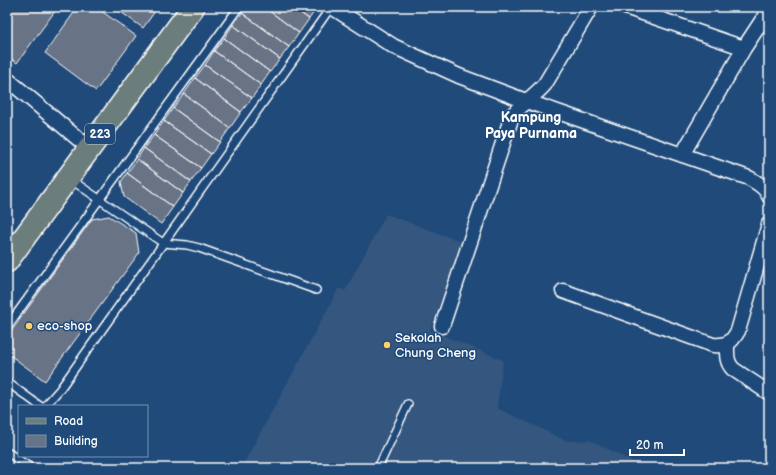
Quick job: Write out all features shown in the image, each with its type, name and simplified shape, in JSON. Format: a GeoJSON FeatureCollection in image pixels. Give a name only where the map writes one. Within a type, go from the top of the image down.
{"type":"FeatureCollection","features":[{"type":"Feature","properties":{"kind":"main road","name":"223"},"geometry":{"type":"LineString","coordinates":[[7,261],[192,7]]}},
{"type":"Feature","properties":{"kind":"street"},"geometry":{"type":"LineString","coordinates":[[332,7],[393,46],[459,76],[526,101],[749,178],[767,191],[769,196]]}},
{"type":"Feature","properties":{"kind":"street"},"geometry":{"type":"LineString","coordinates":[[442,326],[512,116],[517,109],[538,92],[545,84],[591,7]]}},
{"type":"Feature","properties":{"kind":"street"},"geometry":{"type":"LineString","coordinates":[[625,7],[744,48]]}},
{"type":"Feature","properties":{"kind":"street"},"geometry":{"type":"LineString","coordinates":[[682,155],[744,48],[769,10]]}},
{"type":"Feature","properties":{"kind":"street"},"geometry":{"type":"LineString","coordinates":[[7,79],[89,148]]}},
{"type":"Feature","properties":{"kind":"street"},"geometry":{"type":"LineString","coordinates":[[563,291],[713,345],[727,344],[733,339],[738,331],[769,224]]}},
{"type":"Feature","properties":{"kind":"street"},"geometry":{"type":"LineString","coordinates":[[727,344],[728,365],[769,393]]}},
{"type":"Feature","properties":{"kind":"lane"},"geometry":{"type":"LineString","coordinates":[[7,327],[239,7]]}},
{"type":"Feature","properties":{"kind":"lane"},"geometry":{"type":"LineString","coordinates":[[46,405],[60,389],[332,7]]}},
{"type":"Feature","properties":{"kind":"lane"},"geometry":{"type":"LineString","coordinates":[[68,178],[163,243],[187,244],[316,290]]}},
{"type":"Feature","properties":{"kind":"lane"},"geometry":{"type":"LineString","coordinates":[[7,382],[39,405]]}},
{"type":"Feature","properties":{"kind":"lane"},"geometry":{"type":"LineString","coordinates":[[378,468],[408,404]]}},
{"type":"Feature","properties":{"kind":"lane"},"geometry":{"type":"LineString","coordinates":[[7,452],[31,468]]}},
{"type":"Feature","properties":{"kind":"shaded area","name":"Sekolah Chung Cheng"},"geometry":{"type":"Polygon","coordinates":[[[386,214],[463,242],[430,330],[503,360],[497,408],[567,441],[590,440],[645,468],[241,468],[339,288],[345,291],[386,214]]]}},
{"type":"Feature","properties":{"kind":"building"},"geometry":{"type":"Polygon","coordinates":[[[7,7],[58,7],[17,63],[7,56],[7,7]]]}},
{"type":"Feature","properties":{"kind":"building"},"geometry":{"type":"Polygon","coordinates":[[[78,7],[96,7],[136,36],[96,91],[45,53],[78,7]]]}},
{"type":"Feature","properties":{"kind":"building"},"geometry":{"type":"Polygon","coordinates":[[[114,7],[158,7],[143,28],[114,7]]]}},
{"type":"Feature","properties":{"kind":"building"},"geometry":{"type":"Polygon","coordinates":[[[246,7],[264,7],[299,33],[289,47],[242,13],[246,7]]]}},
{"type":"Feature","properties":{"kind":"building"},"geometry":{"type":"Polygon","coordinates":[[[264,7],[292,7],[309,19],[299,33],[264,7]]]}},
{"type":"Feature","properties":{"kind":"building"},"geometry":{"type":"Polygon","coordinates":[[[292,7],[315,7],[317,8],[309,19],[292,7]]]}},
{"type":"Feature","properties":{"kind":"building"},"geometry":{"type":"Polygon","coordinates":[[[242,13],[289,47],[280,59],[233,25],[242,13]]]}},
{"type":"Feature","properties":{"kind":"building"},"geometry":{"type":"Polygon","coordinates":[[[233,25],[280,59],[270,72],[224,38],[233,25]]]}},
{"type":"Feature","properties":{"kind":"building"},"geometry":{"type":"Polygon","coordinates":[[[224,38],[270,72],[261,85],[214,51],[224,38]]]}},
{"type":"Feature","properties":{"kind":"building"},"geometry":{"type":"Polygon","coordinates":[[[214,51],[261,85],[252,98],[205,65],[214,51]]]}},
{"type":"Feature","properties":{"kind":"building"},"geometry":{"type":"Polygon","coordinates":[[[205,65],[252,98],[241,112],[195,78],[205,65]]]}},
{"type":"Feature","properties":{"kind":"building"},"geometry":{"type":"Polygon","coordinates":[[[195,78],[241,112],[230,128],[184,94],[195,78]]]}},
{"type":"Feature","properties":{"kind":"building"},"geometry":{"type":"Polygon","coordinates":[[[184,94],[230,128],[220,142],[173,108],[184,94]]]}},
{"type":"Feature","properties":{"kind":"building"},"geometry":{"type":"Polygon","coordinates":[[[173,108],[220,142],[211,154],[164,121],[173,108]]]}},
{"type":"Feature","properties":{"kind":"building"},"geometry":{"type":"Polygon","coordinates":[[[164,121],[211,154],[201,168],[154,135],[164,121]]]}},
{"type":"Feature","properties":{"kind":"building"},"geometry":{"type":"Polygon","coordinates":[[[154,135],[201,168],[191,182],[144,148],[154,135]]]}},
{"type":"Feature","properties":{"kind":"building"},"geometry":{"type":"Polygon","coordinates":[[[144,148],[191,182],[183,193],[137,159],[144,148]]]}},
{"type":"Feature","properties":{"kind":"building"},"geometry":{"type":"Polygon","coordinates":[[[137,159],[183,193],[173,207],[127,173],[137,159]]]}},
{"type":"Feature","properties":{"kind":"building"},"geometry":{"type":"Polygon","coordinates":[[[127,173],[173,207],[161,224],[124,197],[121,182],[127,173]]]}},
{"type":"Feature","properties":{"kind":"building"},"geometry":{"type":"Polygon","coordinates":[[[7,176],[12,181],[7,187],[7,176]]]}},
{"type":"Feature","properties":{"kind":"building"},"geometry":{"type":"Polygon","coordinates":[[[109,216],[136,233],[139,253],[45,381],[7,353],[7,337],[92,219],[109,216]]]}},
{"type":"Feature","properties":{"kind":"place","name":"eco-shop"},"geometry":{"type":"Point","coordinates":[29,326]}},
{"type":"Feature","properties":{"kind":"place","name":"Sekolah Chung Cheng"},"geometry":{"type":"Point","coordinates":[387,345]}},
{"type":"Feature","properties":{"kind":"district","name":"Kampung Paya Purnama"},"geometry":{"type":"Point","coordinates":[531,126]}}]}
